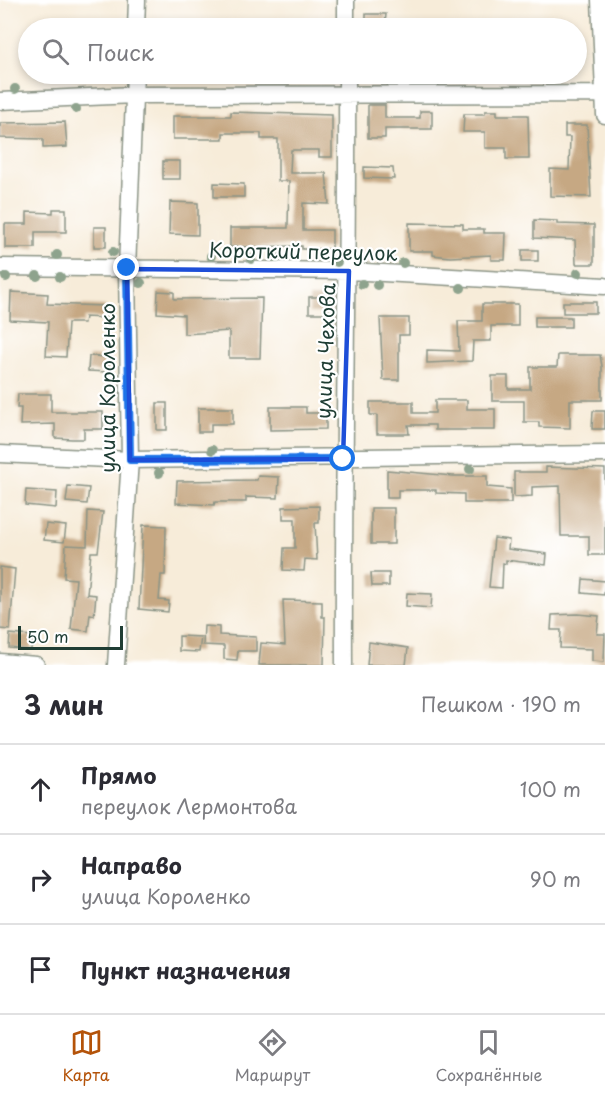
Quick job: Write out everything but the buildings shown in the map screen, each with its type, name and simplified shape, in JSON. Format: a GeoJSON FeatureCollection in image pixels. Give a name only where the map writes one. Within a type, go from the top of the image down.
{"type":"FeatureCollection","features":[{"type":"Feature","properties":{"kind":"street"},"geometry":{"type":"LineString","coordinates":[[136,18],[137,0]]}},
{"type":"Feature","properties":{"kind":"street"},"geometry":{"type":"LineString","coordinates":[[346,0],[346,18]]}},
{"type":"Feature","properties":{"kind":"street"},"geometry":{"type":"LineString","coordinates":[[600,0],[605,115]]}},
{"type":"Feature","properties":{"kind":"street","name":"улица Короленко"},"geometry":{"type":"LineString","coordinates":[[116,665],[130,460],[127,268],[135,84]]}},
{"type":"Feature","properties":{"kind":"street","name":"улица Чехова"},"geometry":{"type":"LineString","coordinates":[[344,665],[343,459],[348,271],[347,84]]}},
{"type":"Feature","properties":{"kind":"street"},"geometry":{"type":"LineString","coordinates":[[0,101],[134,95],[604,94]]}},
{"type":"Feature","properties":{"kind":"street","name":"Короткий переулок"},"geometry":{"type":"LineString","coordinates":[[0,267],[348,271],[605,286]]}},
{"type":"Feature","properties":{"kind":"street"},"geometry":{"type":"LineString","coordinates":[[0,454],[130,460],[605,454]]}},
{"type":"Feature","properties":{"kind":"street"},"geometry":{"type":"LineString","coordinates":[[0,662],[36,665]]}},
{"type":"Feature","properties":{"kind":"highlighted area"},"geometry":{"type":"Polygon","coordinates":[[[127,269],[349,271],[343,459],[130,460],[127,269]]]}},
{"type":"Feature","properties":{"kind":"route"},"geometry":{"type":"LineString","coordinates":[[127,268],[130,460],[343,459]]}}]}
